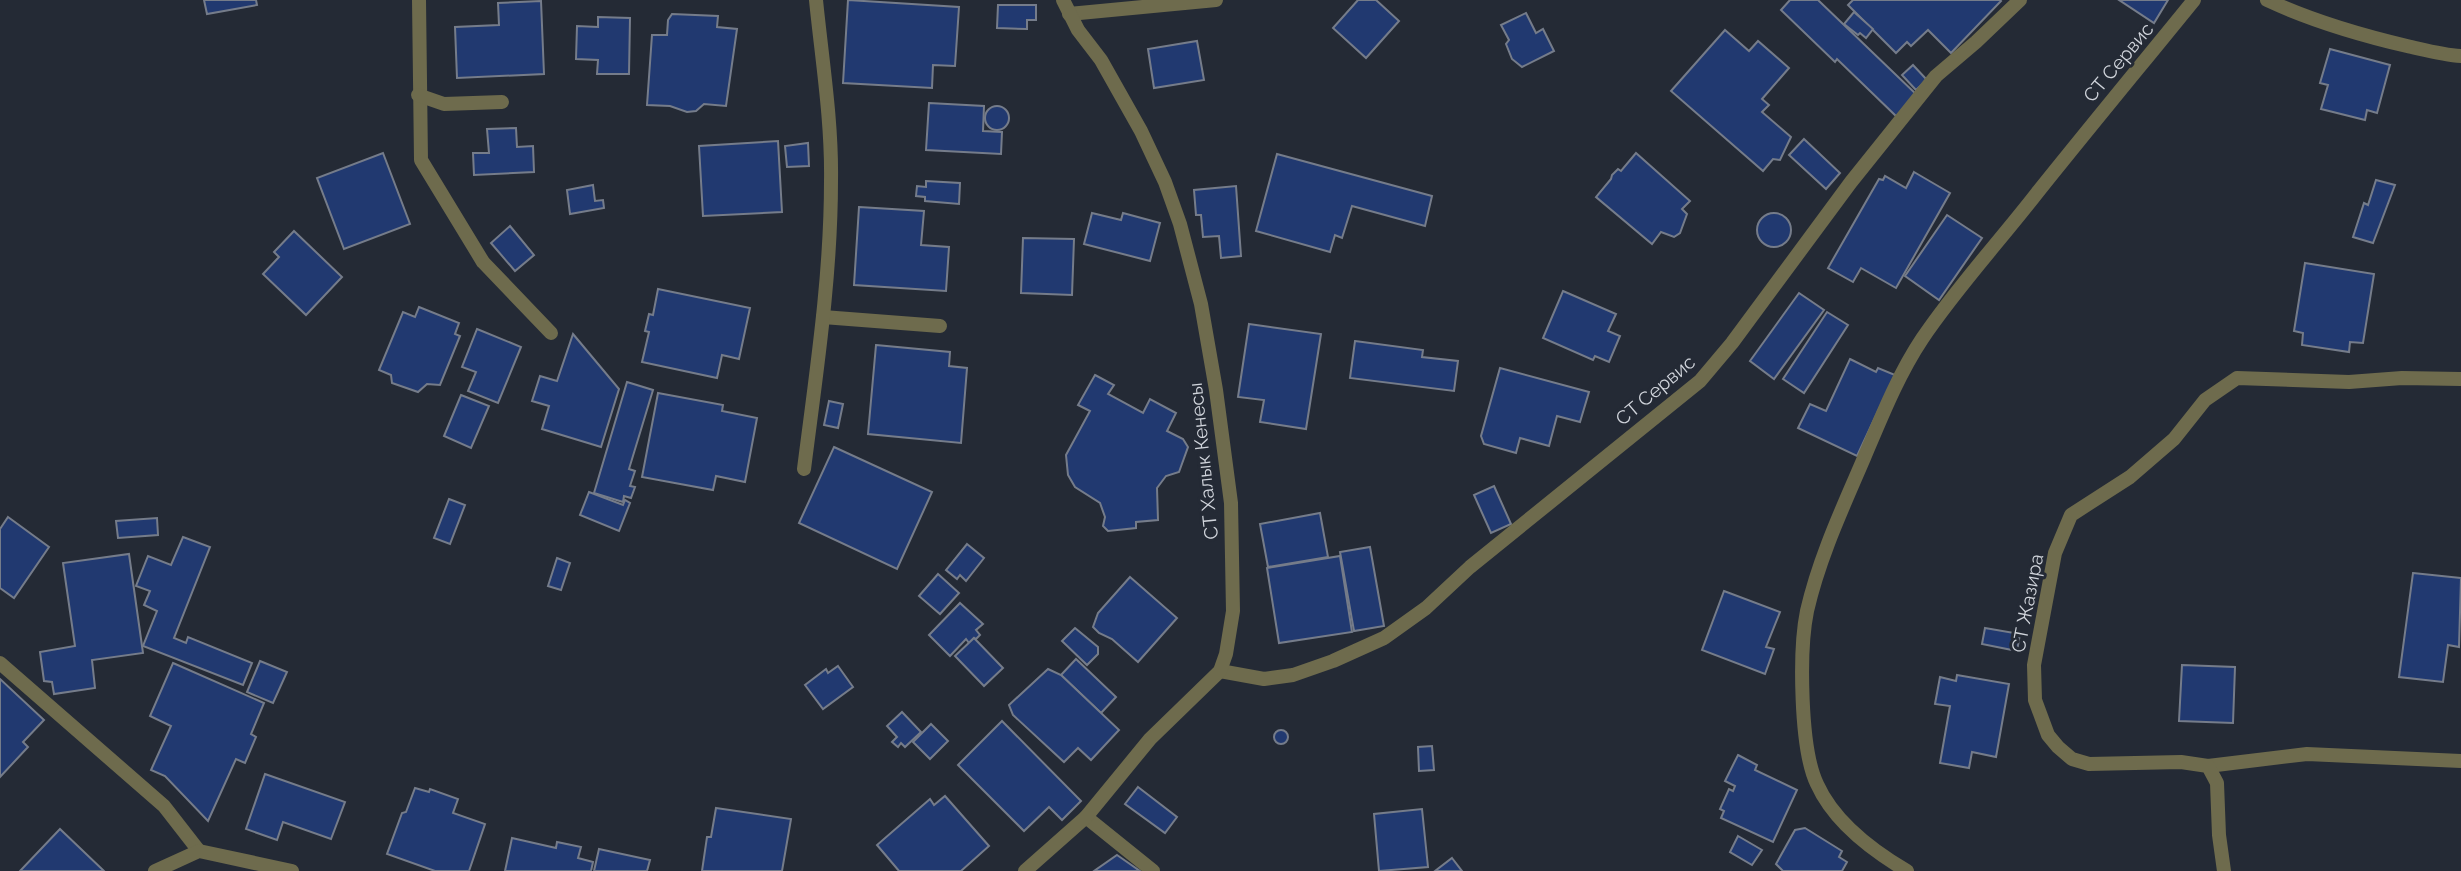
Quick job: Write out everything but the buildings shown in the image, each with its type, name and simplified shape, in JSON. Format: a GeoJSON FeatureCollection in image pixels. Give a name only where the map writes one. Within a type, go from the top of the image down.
{"type":"FeatureCollection","features":[{"type":"Feature","properties":{"kind":"street"},"geometry":{"type":"LineString","coordinates":[[419,0],[418,94],[421,160],[483,262],[551,333]]}},
{"type":"Feature","properties":{"kind":"street"},"geometry":{"type":"LineString","coordinates":[[804,469],[823,317],[831,181],[827,102],[816,0]]}},
{"type":"Feature","properties":{"kind":"street","name":"СТ Халык Кенесы"},"geometry":{"type":"LineString","coordinates":[[1063,0],[1078,30],[1101,60],[1141,131],[1180,224],[1201,304],[1231,503],[1233,611],[1226,654],[1220,671]]}},
{"type":"Feature","properties":{"kind":"street"},"geometry":{"type":"LineString","coordinates":[[1069,14],[1216,0]]}},
{"type":"Feature","properties":{"kind":"street","name":"СТ Сервис"},"geometry":{"type":"LineString","coordinates":[[1220,671],[1264,680],[1293,676],[1384,638],[1426,608],[1470,567],[1700,381],[1732,343],[1851,182],[1936,76],[1976,43],[2020,0]]}},
{"type":"Feature","properties":{"kind":"street","name":"СТ Сервис"},"geometry":{"type":"LineString","coordinates":[[1908,871],[1842,822],[1816,785],[1808,755],[1802,679],[1807,612],[1831,534],[1886,407],[1921,340],[1996,241],[2194,0]]}},
{"type":"Feature","properties":{"kind":"street"},"geometry":{"type":"LineString","coordinates":[[2267,0],[2373,38],[2447,55],[2461,55]]}},
{"type":"Feature","properties":{"kind":"street"},"geometry":{"type":"LineString","coordinates":[[418,94],[444,104],[502,102]]}},
{"type":"Feature","properties":{"kind":"street"},"geometry":{"type":"LineString","coordinates":[[823,317],[940,326]]}},
{"type":"Feature","properties":{"kind":"street","name":"СТ Жазира"},"geometry":{"type":"LineString","coordinates":[[2461,379],[2349,382],[2237,379],[2205,400],[2174,439],[2130,477],[2071,515],[2055,552],[2034,665],[2035,700],[2048,735],[2072,760],[2090,764],[2181,762],[2208,766],[2307,754],[2461,761]]}},
{"type":"Feature","properties":{"kind":"street"},"geometry":{"type":"LineString","coordinates":[[0,663],[164,806],[200,851]]}},
{"type":"Feature","properties":{"kind":"street"},"geometry":{"type":"LineString","coordinates":[[1025,871],[1086,817],[1150,739],[1220,671]]}},
{"type":"Feature","properties":{"kind":"street"},"geometry":{"type":"LineString","coordinates":[[2208,766],[2217,783],[2219,835],[2224,871]]}},
{"type":"Feature","properties":{"kind":"street"},"geometry":{"type":"LineString","coordinates":[[1086,817],[1153,871]]}},
{"type":"Feature","properties":{"kind":"street"},"geometry":{"type":"LineString","coordinates":[[155,871],[200,851],[292,871]]}}]}
